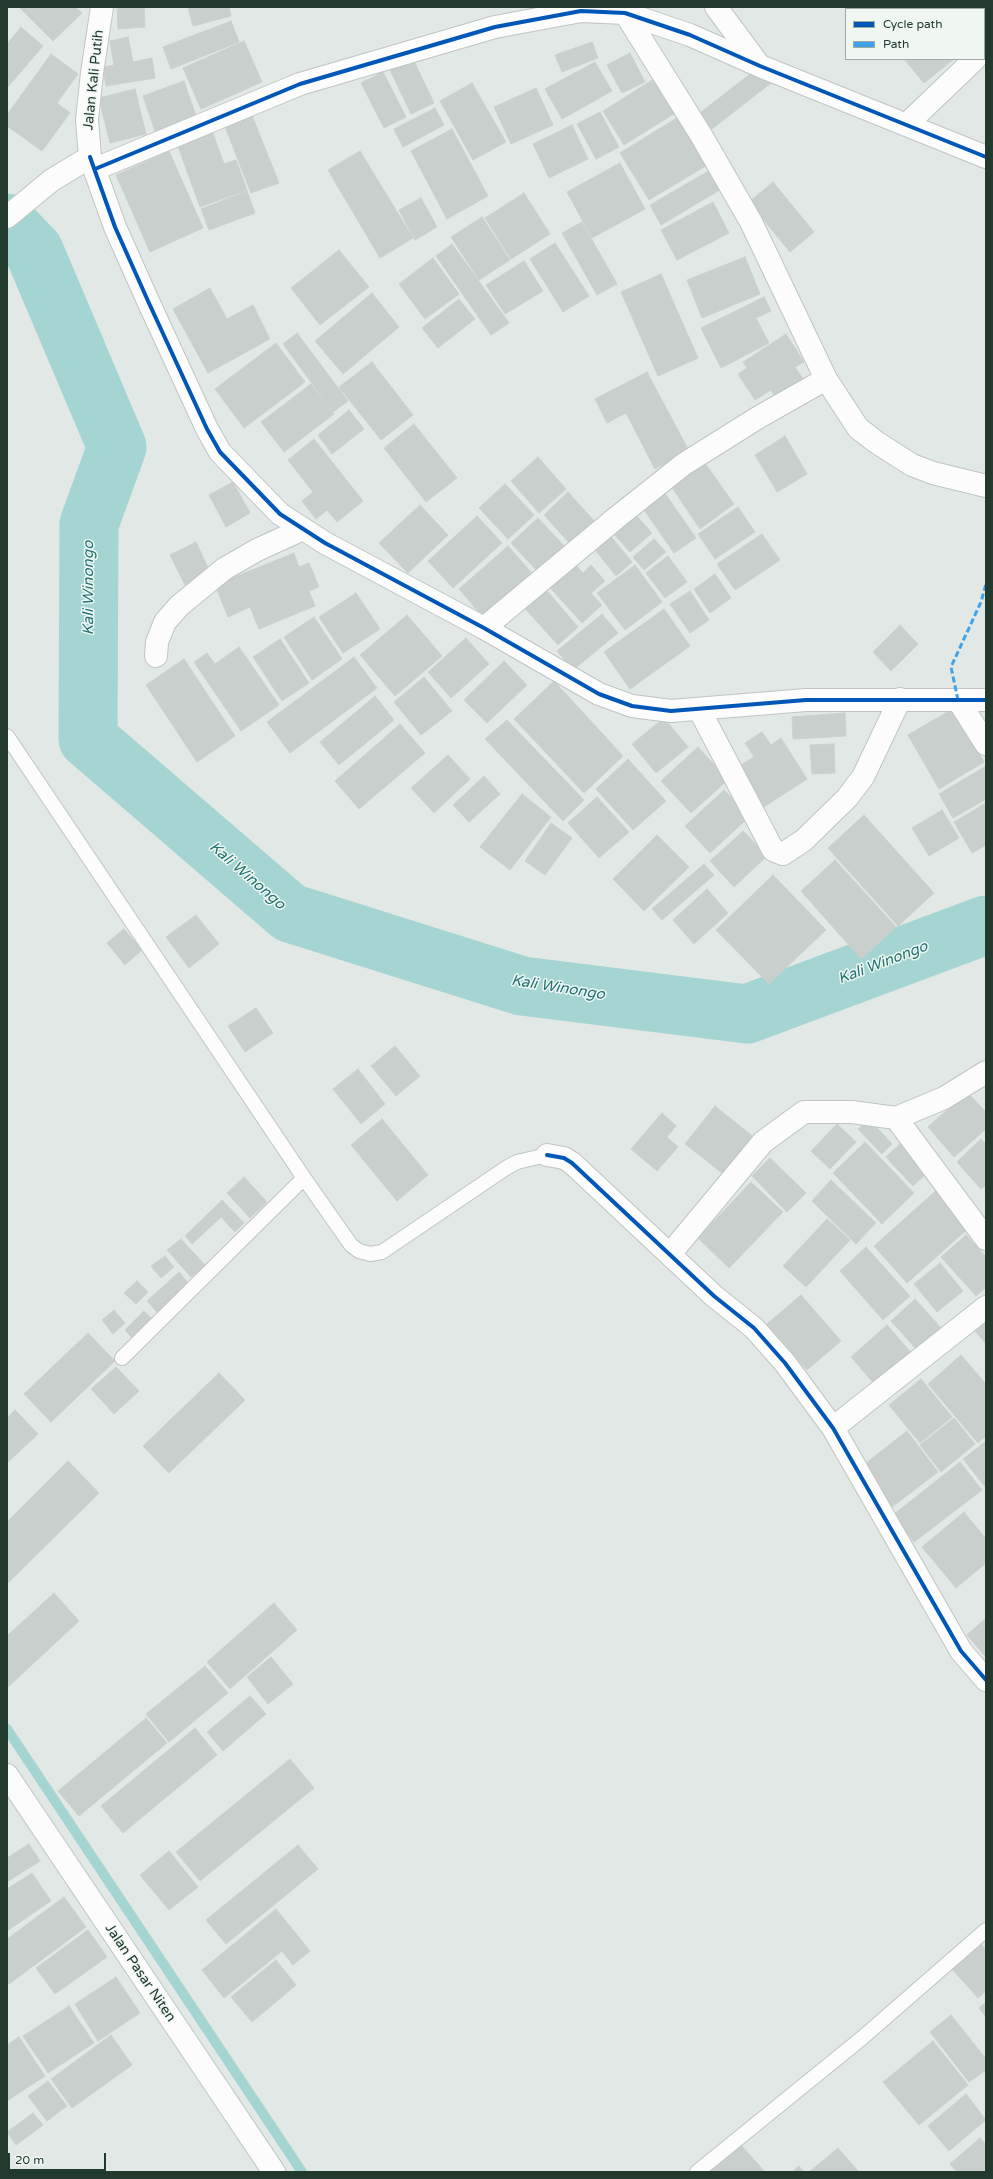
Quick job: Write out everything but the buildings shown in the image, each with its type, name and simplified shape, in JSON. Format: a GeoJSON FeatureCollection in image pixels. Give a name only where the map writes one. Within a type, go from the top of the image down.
{"type":"FeatureCollection","features":[{"type":"Feature","properties":{"kind":"street","name":"Jalan Kali Putih"},"geometry":{"type":"LineString","coordinates":[[102,7],[92,73],[87,120],[92,163],[115,227],[207,429],[220,452],[280,514],[325,543],[484,628],[599,694],[632,706],[672,711],[806,700],[986,700]]}},
{"type":"Feature","properties":{"kind":"street"},"geometry":{"type":"LineString","coordinates":[[716,7],[760,66]]}},
{"type":"Feature","properties":{"kind":"street"},"geometry":{"type":"LineString","coordinates":[[7,217],[52,180],[92,163],[300,84],[495,27],[581,12],[625,13],[690,35],[760,66],[986,157]]}},
{"type":"Feature","properties":{"kind":"street"},"geometry":{"type":"LineString","coordinates":[[625,13],[701,134],[751,222],[826,379],[858,428],[876,442],[912,465],[934,473],[986,486]]}},
{"type":"Feature","properties":{"kind":"street"},"geometry":{"type":"LineString","coordinates":[[906,124],[974,60]]}},
{"type":"Feature","properties":{"kind":"street"},"geometry":{"type":"LineString","coordinates":[[484,628],[616,518],[684,464],[759,417],[826,379]]}},
{"type":"Feature","properties":{"kind":"street"},"geometry":{"type":"LineString","coordinates":[[156,656],[157,642],[165,622],[179,606],[224,569],[257,550],[303,528]]}},
{"type":"Feature","properties":{"kind":"street"},"geometry":{"type":"LineString","coordinates":[[699,709],[773,850],[783,854],[804,840],[847,798],[863,777],[900,699]]}},
{"type":"Feature","properties":{"kind":"street"},"geometry":{"type":"LineString","coordinates":[[958,700],[986,744]]}},
{"type":"Feature","properties":{"kind":"street"},"geometry":{"type":"LineString","coordinates":[[670,1254],[763,1142],[804,1112],[852,1112],[896,1118],[944,1098],[986,1072]]}},
{"type":"Feature","properties":{"kind":"street"},"geometry":{"type":"LineString","coordinates":[[896,1118],[986,1239]]}},
{"type":"Feature","properties":{"kind":"street"},"geometry":{"type":"LineString","coordinates":[[547,1155],[564,1158],[572,1163],[714,1296],[754,1328],[785,1363],[833,1428],[961,1650],[986,1680]]}},
{"type":"Feature","properties":{"kind":"street"},"geometry":{"type":"LineString","coordinates":[[833,1428],[986,1307]]}},
{"type":"Feature","properties":{"kind":"street","name":"Jalan Pasar Niten"},"geometry":{"type":"LineString","coordinates":[[7,1774],[274,2172]]}},
{"type":"Feature","properties":{"kind":"lane"},"geometry":{"type":"LineString","coordinates":[[7,736],[304,1178],[351,1245],[359,1251],[370,1254],[382,1252],[517,1162],[547,1155]]}},
{"type":"Feature","properties":{"kind":"lane"},"geometry":{"type":"LineString","coordinates":[[122,1358],[304,1178]]}},
{"type":"Feature","properties":{"kind":"lane"},"geometry":{"type":"LineString","coordinates":[[697,2172],[862,2038],[986,1930]]}},
{"type":"Feature","properties":{"kind":"waterway","name":"Kali Winongo"},"geometry":{"type":"LineString","coordinates":[[7,223],[34,251],[117,447],[89,524],[88,739],[290,913],[522,986],[747,1014],[986,925]]}},
{"type":"Feature","properties":{"kind":"waterway"},"geometry":{"type":"LineString","coordinates":[[7,1729],[302,2172]]}},
{"type":"Feature","properties":{"kind":"marked path"},"geometry":{"type":"LineString","coordinates":[[958,700],[951,667],[981,602],[986,584]]}},
{"type":"Feature","properties":{"kind":"cycle path"},"geometry":{"type":"LineString","coordinates":[[95,169],[300,84],[495,27],[581,11],[625,13],[690,35],[760,66],[986,157]]}},
{"type":"Feature","properties":{"kind":"cycle path"},"geometry":{"type":"LineString","coordinates":[[90,157],[115,227],[207,429],[220,452],[280,514],[325,543],[484,628],[599,694],[632,706],[671,711],[806,700],[986,700]]}},
{"type":"Feature","properties":{"kind":"cycle path"},"geometry":{"type":"LineString","coordinates":[[547,1155],[564,1158],[572,1163],[714,1296],[754,1328],[785,1363],[833,1428],[961,1651],[986,1680]]}}]}
